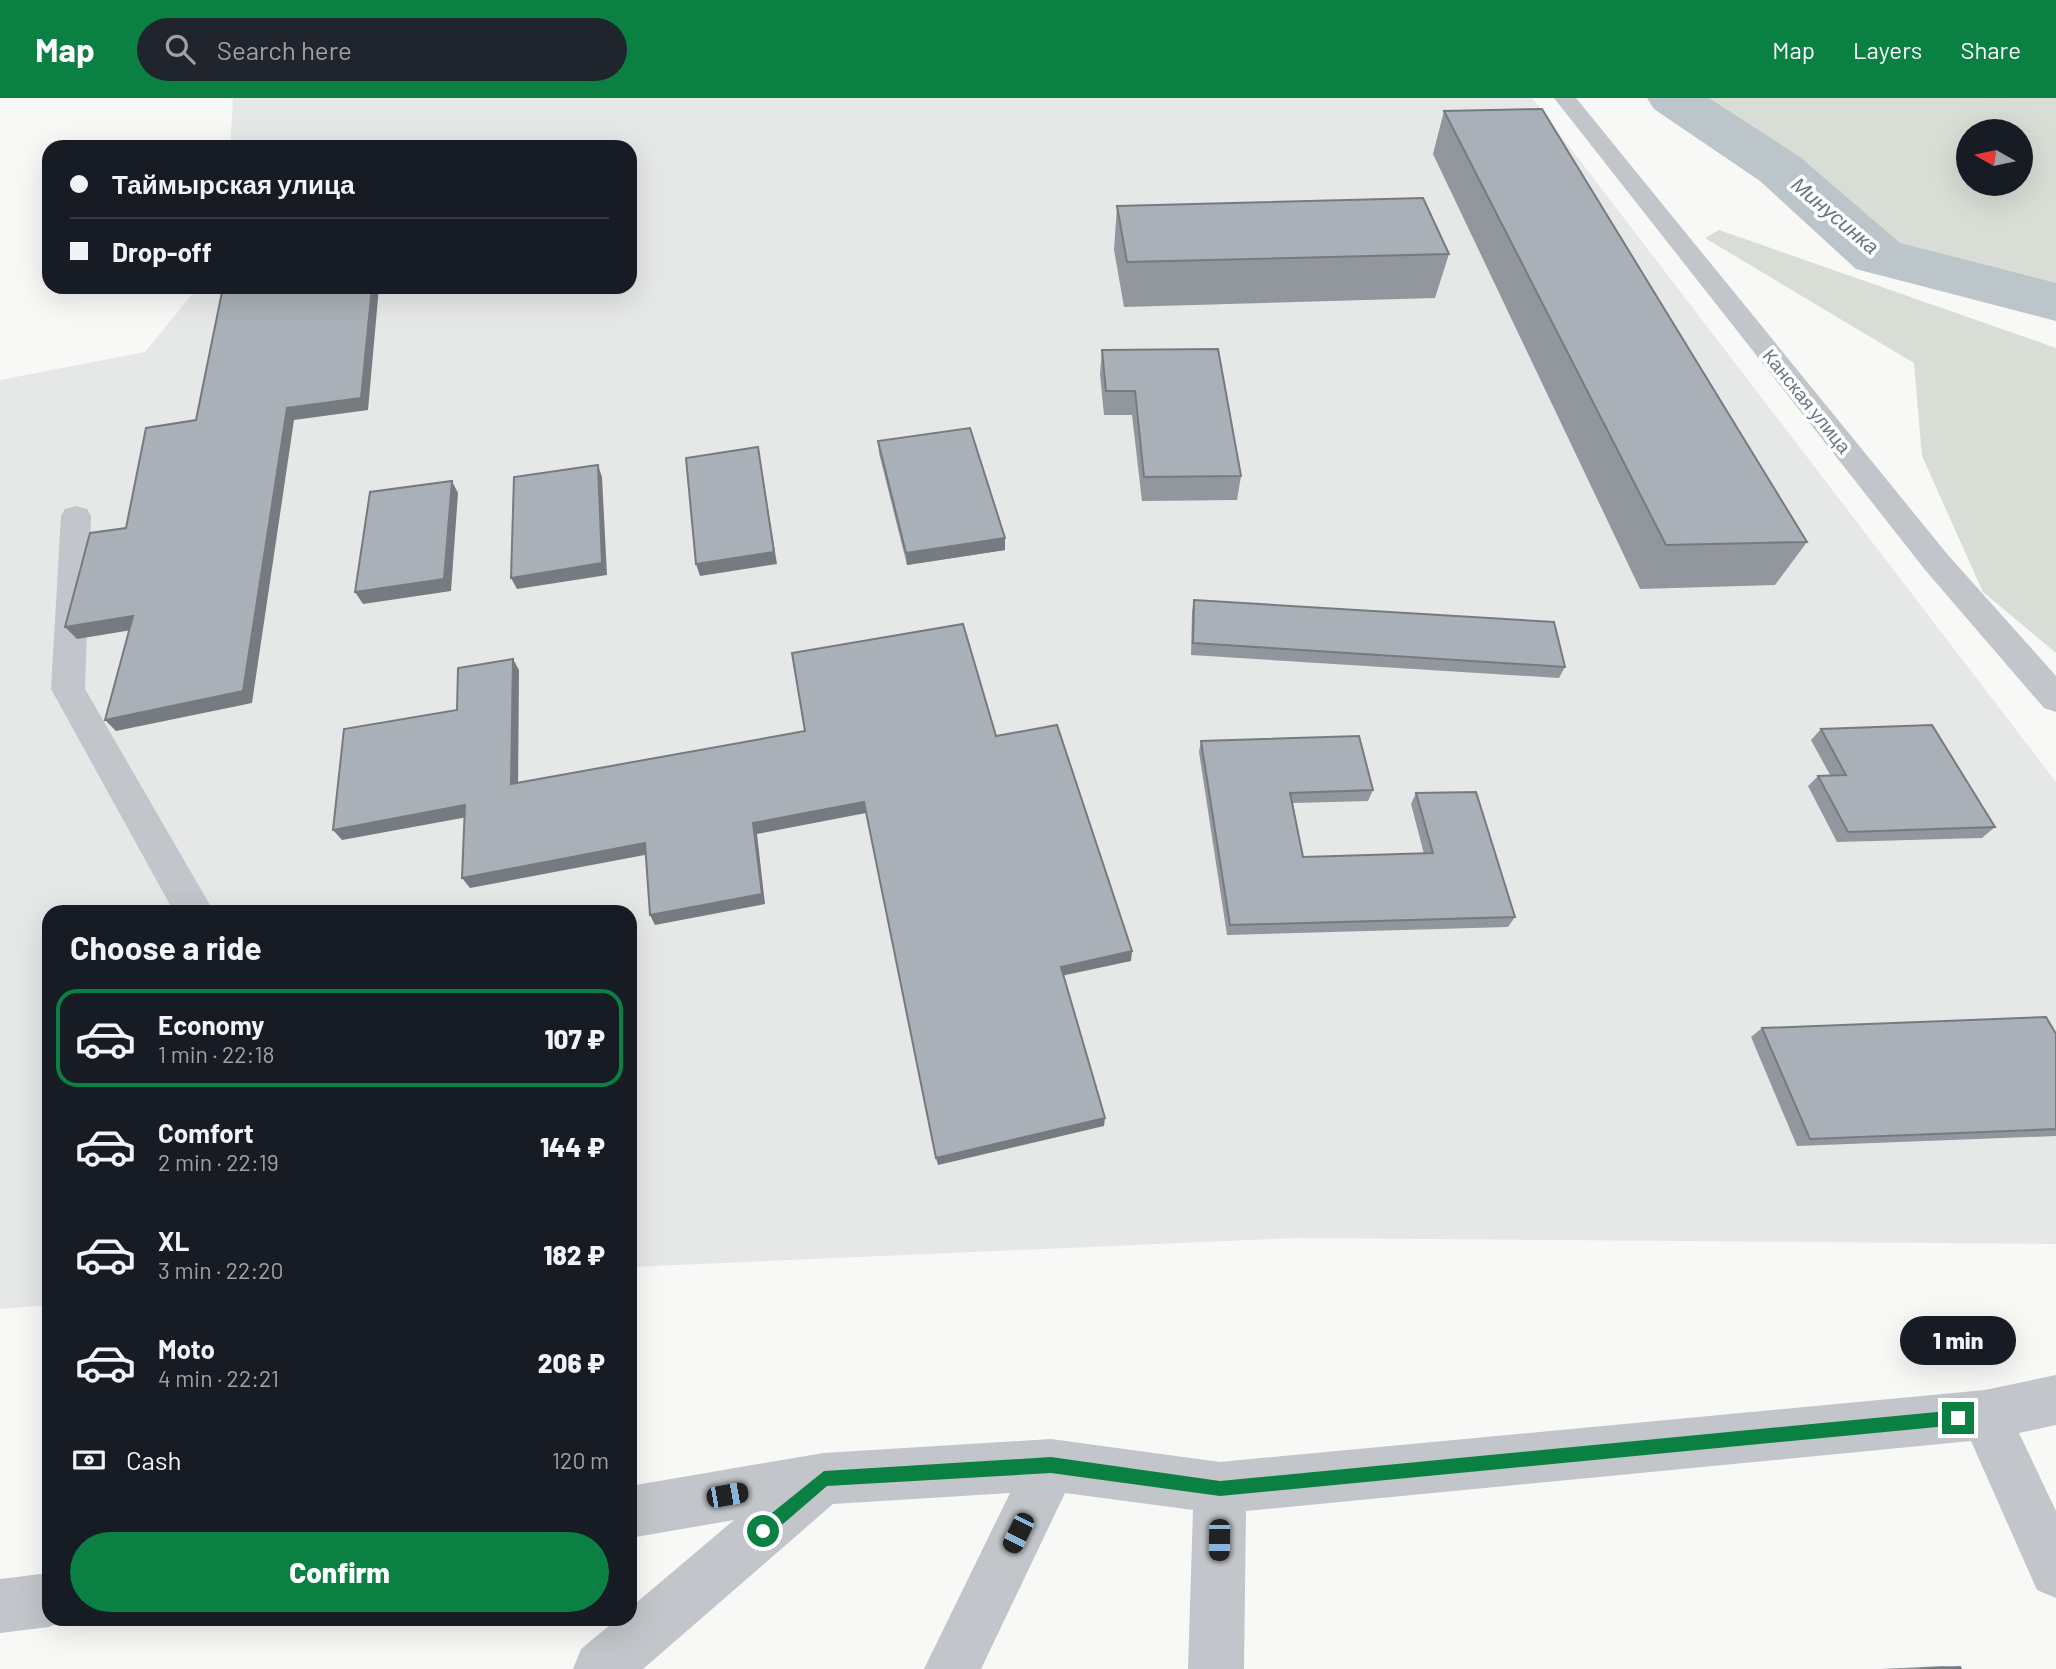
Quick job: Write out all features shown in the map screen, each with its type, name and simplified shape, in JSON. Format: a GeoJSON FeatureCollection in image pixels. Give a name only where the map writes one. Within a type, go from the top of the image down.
{"type":"FeatureCollection","features":[{"type":"Feature","properties":{"kind":"street","name":"Канская улица"},"geometry":{"type":"LineString","coordinates":[[1565,98],[1937,563],[2056,699]]}},
{"type":"Feature","properties":{"kind":"street"},"geometry":{"type":"LineString","coordinates":[[76,516],[68,689],[191,905]]}},
{"type":"Feature","properties":{"kind":"street"},"geometry":{"type":"LineString","coordinates":[[637,1511],[824,1479],[1051,1465],[1220,1488],[1985,1415],[2056,1400]]}},
{"type":"Feature","properties":{"kind":"street"},"geometry":{"type":"LineString","coordinates":[[1985,1415],[2056,1571]]}},
{"type":"Feature","properties":{"kind":"street"},"geometry":{"type":"LineString","coordinates":[[952,1669],[1051,1465]]}},
{"type":"Feature","properties":{"kind":"street"},"geometry":{"type":"LineString","coordinates":[[601,1669],[824,1479]]}},
{"type":"Feature","properties":{"kind":"street"},"geometry":{"type":"LineString","coordinates":[[1216,1669],[1220,1488]]}},
{"type":"Feature","properties":{"kind":"street"},"geometry":{"type":"LineString","coordinates":[[0,1606],[42,1601]]}},
{"type":"Feature","properties":{"kind":"shaded area"},"geometry":{"type":"Polygon","coordinates":[[[233,98],[1532,98],[2056,782],[2056,1244],[1296,1238],[637,1267],[637,905],[42,905],[42,1306],[0,1309],[0,380],[145,352],[192,294],[637,294],[637,140],[230,140],[233,98]]]}},
{"type":"Feature","properties":{"kind":"shaded area"},"geometry":{"type":"Polygon","coordinates":[[[1690,98],[2056,98],[2056,285],[1851,232],[1706,143],[1690,98]]]}},
{"type":"Feature","properties":{"kind":"shaded area"},"geometry":{"type":"Polygon","coordinates":[[[1719,230],[2056,348],[2056,653],[1983,592],[1922,456],[1914,363],[1705,238],[1719,230]]]}},
{"type":"Feature","properties":{"kind":"building"},"geometry":{"type":"Polygon","coordinates":[[[1542,109],[1807,542],[1666,545],[1444,111],[1542,109]]]}},
{"type":"Feature","properties":{"kind":"building"},"geometry":{"type":"Polygon","coordinates":[[[1423,198],[1449,254],[1127,262],[1117,206],[1423,198]]]}},
{"type":"Feature","properties":{"kind":"building"},"geometry":{"type":"Polygon","coordinates":[[[222,294],[371,294],[361,398],[287,408],[243,691],[105,720],[133,616],[65,627],[90,533],[126,528],[146,428],[196,420],[222,294]]]}},
{"type":"Feature","properties":{"kind":"building"},"geometry":{"type":"Polygon","coordinates":[[[1218,349],[1241,476],[1144,477],[1135,391],[1106,391],[1102,350],[1218,349]]]}},
{"type":"Feature","properties":{"kind":"building"},"geometry":{"type":"Polygon","coordinates":[[[970,428],[1005,538],[906,553],[878,441],[970,428]]]}},
{"type":"Feature","properties":{"kind":"building"},"geometry":{"type":"Polygon","coordinates":[[[758,447],[774,552],[696,564],[686,458],[758,447]]]}},
{"type":"Feature","properties":{"kind":"building"},"geometry":{"type":"Polygon","coordinates":[[[598,465],[602,563],[511,578],[514,477],[598,465]]]}},
{"type":"Feature","properties":{"kind":"building"},"geometry":{"type":"Polygon","coordinates":[[[452,481],[444,579],[355,592],[370,492],[452,481]]]}},
{"type":"Feature","properties":{"kind":"building"},"geometry":{"type":"Polygon","coordinates":[[[1194,600],[1554,622],[1565,667],[1193,643],[1194,600]]]}},
{"type":"Feature","properties":{"kind":"building"},"geometry":{"type":"Polygon","coordinates":[[[963,624],[996,736],[1057,725],[1132,951],[1061,967],[1105,1118],[936,1158],[864,802],[753,823],[762,894],[650,915],[645,843],[462,878],[465,805],[333,830],[344,729],[457,710],[458,668],[513,659],[511,784],[805,731],[792,653],[963,624]]]}},
{"type":"Feature","properties":{"kind":"building"},"geometry":{"type":"Polygon","coordinates":[[[1932,725],[1995,827],[1848,832],[1818,776],[1846,775],[1821,729],[1932,725]]]}},
{"type":"Feature","properties":{"kind":"building"},"geometry":{"type":"Polygon","coordinates":[[[1359,736],[1373,790],[1290,793],[1303,857],[1433,853],[1416,793],[1476,792],[1515,917],[1230,925],[1201,741],[1359,736]]]}},
{"type":"Feature","properties":{"kind":"building"},"geometry":{"type":"Polygon","coordinates":[[[2046,1017],[2056,1034],[2056,1129],[1810,1139],[1762,1028],[2046,1017]]]}},
{"type":"Feature","properties":{"kind":"building"},"geometry":{"type":"Polygon","coordinates":[[[1960,1667],[1961,1669],[1920,1669],[1960,1667]]]}},
{"type":"Feature","properties":{"kind":"waterway","name":"Минусинка"},"geometry":{"type":"LineString","coordinates":[[1673,98],[1780,169],[1878,256],[2056,302]]}},
{"type":"Feature","properties":{"kind":"route"},"geometry":{"type":"LineString","coordinates":[[763,1531],[824,1479],[1051,1465],[1220,1488],[1958,1418]]}}]}
